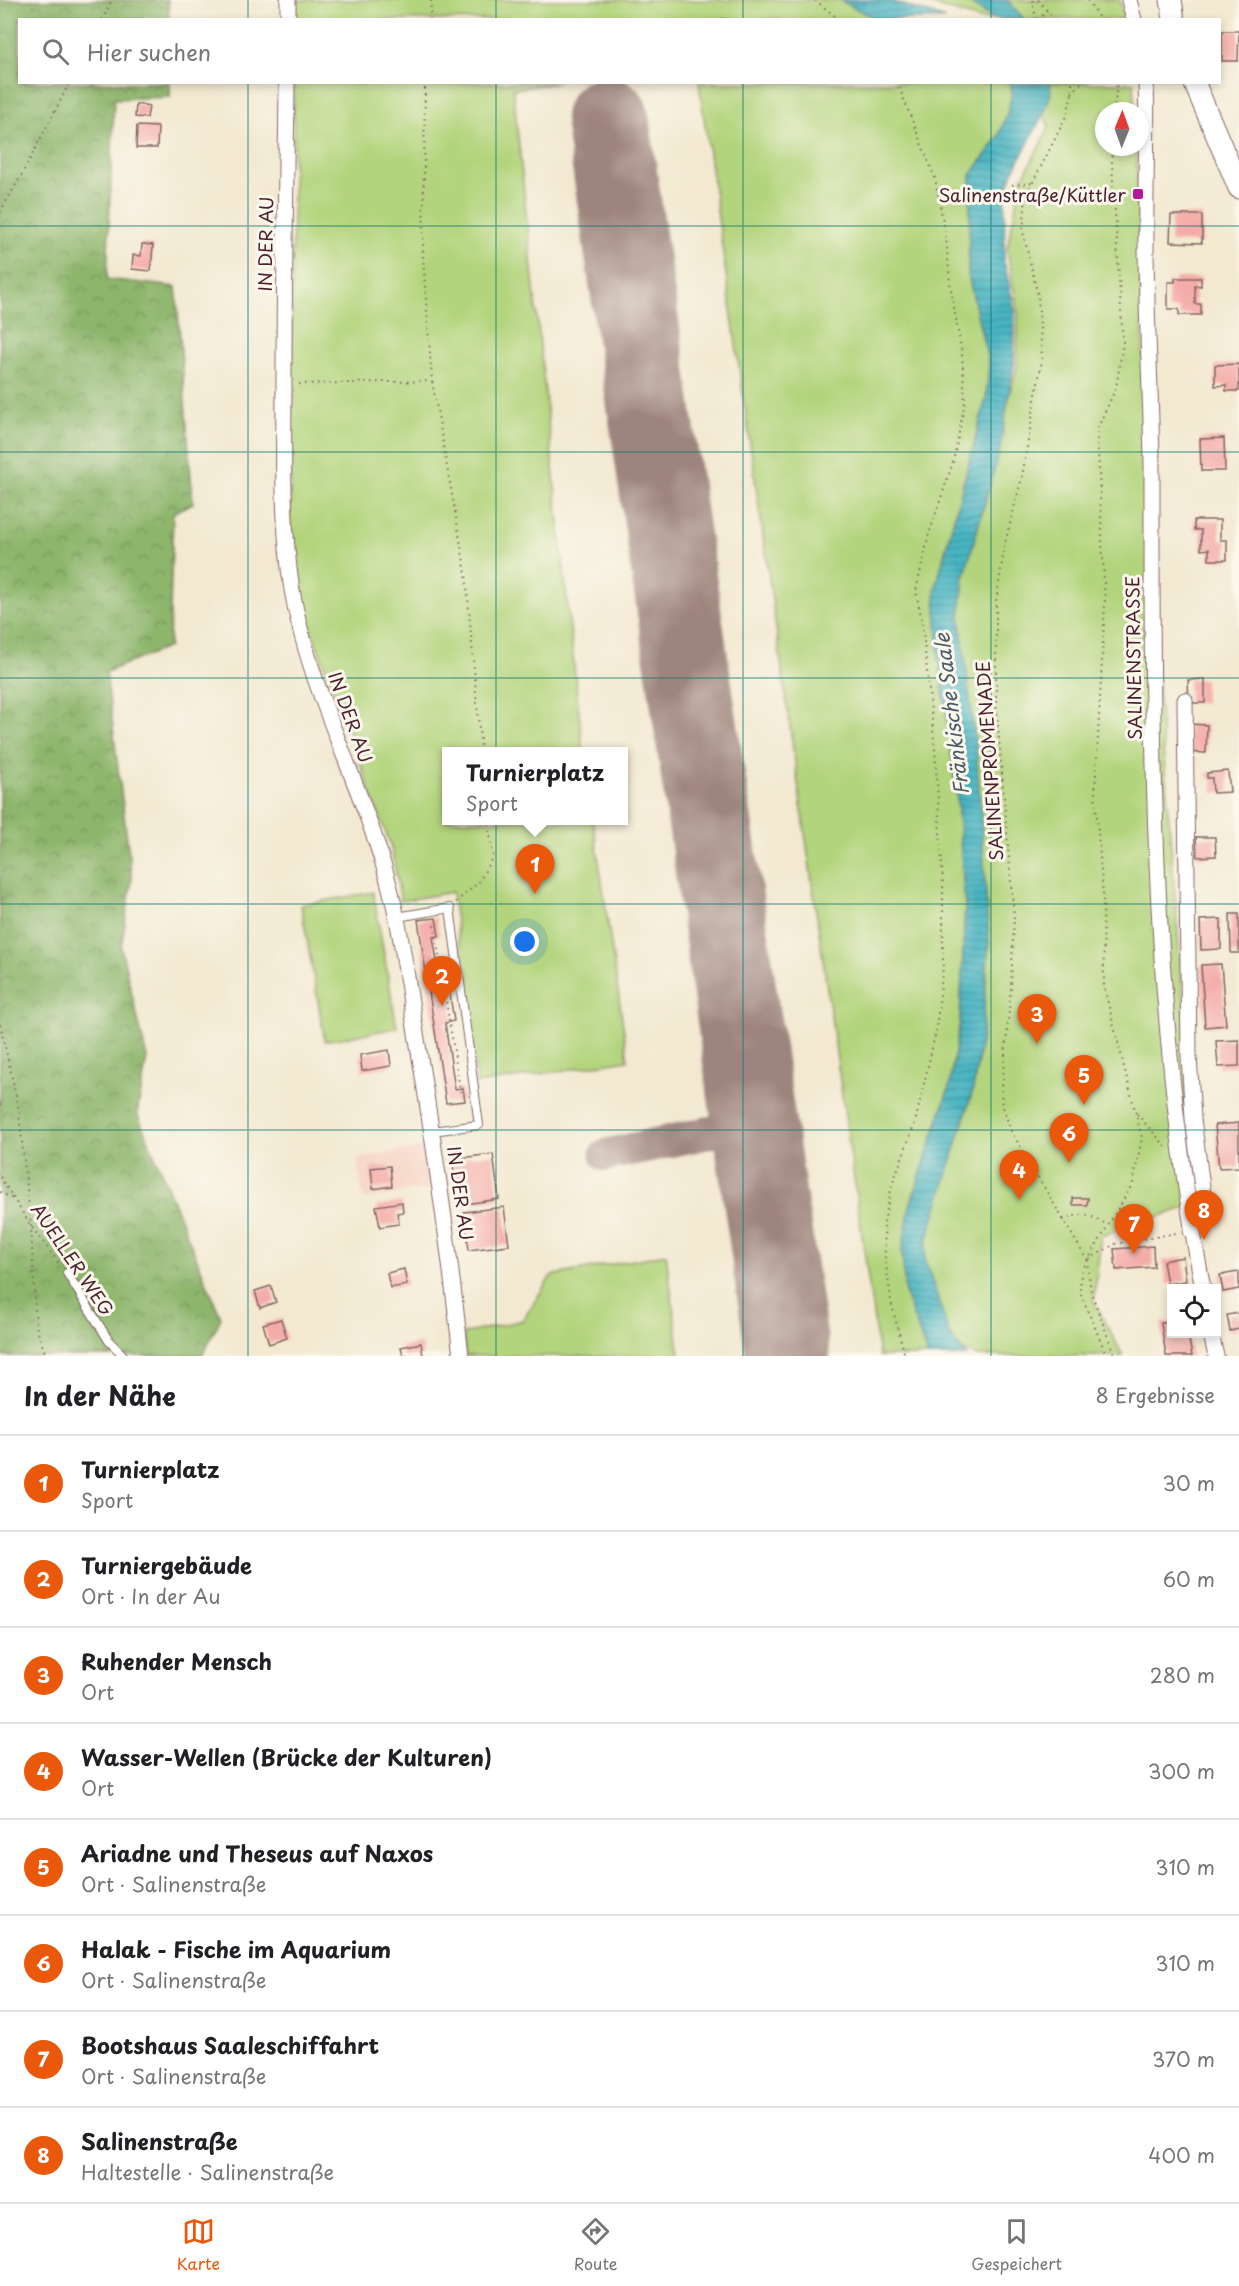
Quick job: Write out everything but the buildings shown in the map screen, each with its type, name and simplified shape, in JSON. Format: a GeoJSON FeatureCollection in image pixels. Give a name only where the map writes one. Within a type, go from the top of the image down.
{"type":"FeatureCollection","features":[{"type":"Feature","properties":{"kind":"main road"},"geometry":{"type":"LineString","coordinates":[[1171,0],[1174,18]]}},
{"type":"Feature","properties":{"kind":"main road"},"geometry":{"type":"LineString","coordinates":[[1195,84],[1239,188]]}},
{"type":"Feature","properties":{"kind":"street"},"geometry":{"type":"LineString","coordinates":[[288,0],[288,18]]}},
{"type":"Feature","properties":{"kind":"street"},"geometry":{"type":"LineString","coordinates":[[1129,0],[1134,18]]}},
{"type":"Feature","properties":{"kind":"street","name":"IN DER AU"},"geometry":{"type":"LineString","coordinates":[[287,84],[284,520],[293,594],[307,655],[384,868],[396,917],[432,1131],[461,1356]]}},
{"type":"Feature","properties":{"kind":"street","name":"SALINENSTRASSE"},"geometry":{"type":"LineString","coordinates":[[1146,84],[1146,241],[1152,440],[1156,872],[1174,1113],[1191,1231],[1202,1284]]}},
{"type":"Feature","properties":{"kind":"street"},"geometry":{"type":"LineString","coordinates":[[1185,700],[1189,1056],[1193,1119],[1205,1210],[1191,1231]]}},
{"type":"Feature","properties":{"kind":"street"},"geometry":{"type":"LineString","coordinates":[[1212,1338],[1216,1356]]}},
{"type":"Feature","properties":{"kind":"lane"},"geometry":{"type":"LineString","coordinates":[[396,917],[450,908],[479,1125],[432,1131]]}},
{"type":"Feature","properties":{"kind":"lane","name":"AUELLER WEG"},"geometry":{"type":"LineString","coordinates":[[67,1273],[112,1344],[124,1356]]}},
{"type":"Feature","properties":{"kind":"path"},"geometry":{"type":"LineString","coordinates":[[103,18],[112,0]]}},
{"type":"Feature","properties":{"kind":"path"},"geometry":{"type":"LineString","coordinates":[[430,18],[431,0]]}},
{"type":"Feature","properties":{"kind":"path"},"geometry":{"type":"LineString","coordinates":[[815,0],[838,18]]}},
{"type":"Feature","properties":{"kind":"path"},"geometry":{"type":"LineString","coordinates":[[1036,0],[1055,18]]}},
{"type":"Feature","properties":{"kind":"path"},"geometry":{"type":"LineString","coordinates":[[1036,0],[1037,18]]}},
{"type":"Feature","properties":{"kind":"path"},"geometry":{"type":"LineString","coordinates":[[1089,0],[1099,18]]}},
{"type":"Feature","properties":{"kind":"path"},"geometry":{"type":"LineString","coordinates":[[1039,18],[1047,10]]}},
{"type":"Feature","properties":{"kind":"path"},"geometry":{"type":"LineString","coordinates":[[0,212],[69,84]]}},
{"type":"Feature","properties":{"kind":"path"},"geometry":{"type":"LineString","coordinates":[[425,84],[423,257],[432,381],[466,574],[481,747]]}},
{"type":"Feature","properties":{"kind":"path"},"geometry":{"type":"LineString","coordinates":[[898,84],[935,178],[962,354],[965,402],[953,462],[928,534],[916,591],[922,622],[935,749],[943,884],[943,967],[936,1031],[915,1123],[892,1185],[884,1222],[885,1258],[891,1306],[905,1356]]}},
{"type":"Feature","properties":{"kind":"path","name":"SALINENPROMENADE"},"geometry":{"type":"LineString","coordinates":[[1072,84],[1066,115],[1026,196],[1023,232],[1038,296],[1042,359],[1022,477],[1005,543],[996,602],[996,703],[1014,917],[1011,987],[1001,1101],[1011,1131],[1087,1260],[1091,1292],[1115,1356]]}},
{"type":"Feature","properties":{"kind":"path"},"geometry":{"type":"LineString","coordinates":[[1072,93],[1080,84]]}},
{"type":"Feature","properties":{"kind":"path"},"geometry":{"type":"LineString","coordinates":[[1115,102],[1117,84]]}},
{"type":"Feature","properties":{"kind":"path"},"geometry":{"type":"LineString","coordinates":[[1107,1356],[1080,1292],[1080,1272],[1133,1184],[1142,1138],[1104,987],[1103,895],[1095,793],[1105,603],[1096,429],[1116,388],[1123,343],[1112,156]]}},
{"type":"Feature","properties":{"kind":"path"},"geometry":{"type":"LineString","coordinates":[[1012,185],[1032,183]]}},
{"type":"Feature","properties":{"kind":"path"},"geometry":{"type":"LineString","coordinates":[[284,384],[432,381]]}},
{"type":"Feature","properties":{"kind":"path"},"geometry":{"type":"LineString","coordinates":[[450,908],[479,882],[493,856],[489,825]]}},
{"type":"Feature","properties":{"kind":"path"},"geometry":{"type":"LineString","coordinates":[[434,925],[461,1095]]}},
{"type":"Feature","properties":{"kind":"path"},"geometry":{"type":"LineString","coordinates":[[0,1024],[18,1104],[31,1226],[36,1326],[46,1356]]}},
{"type":"Feature","properties":{"kind":"path"},"geometry":{"type":"LineString","coordinates":[[1135,1112],[1182,1166]]}},
{"type":"Feature","properties":{"kind":"path","name":"AUELLER WEG"},"geometry":{"type":"LineString","coordinates":[[0,1177],[31,1226],[67,1273]]}},
{"type":"Feature","properties":{"kind":"path"},"geometry":{"type":"LineString","coordinates":[[0,1192],[15,1201]]}},
{"type":"Feature","properties":{"kind":"path"},"geometry":{"type":"LineString","coordinates":[[1064,1220],[1076,1214],[1086,1214],[1108,1225]]}},
{"type":"Feature","properties":{"kind":"path"},"geometry":{"type":"LineString","coordinates":[[1087,1260],[1114,1244],[1191,1231]]}},
{"type":"Feature","properties":{"kind":"shaded area"},"geometry":{"type":"Polygon","coordinates":[[[426,1147],[434,1187],[363,1199],[357,1158],[426,1147]]]}},
{"type":"Feature","properties":{"kind":"green space"},"geometry":{"type":"Polygon","coordinates":[[[0,0],[168,0],[169,18],[18,18],[18,84],[170,84],[170,97],[114,99],[107,279],[176,287],[193,503],[173,513],[169,647],[106,672],[132,879],[121,948],[147,1058],[137,1113],[221,1318],[202,1356],[0,1356],[0,0]]]}},
{"type":"Feature","properties":{"kind":"green space"},"geometry":{"type":"Polygon","coordinates":[[[295,0],[840,0],[874,18],[295,18],[295,0]]]}},
{"type":"Feature","properties":{"kind":"green space"},"geometry":{"type":"Polygon","coordinates":[[[917,0],[1120,0],[1124,18],[976,18],[917,0]]]}},
{"type":"Feature","properties":{"kind":"green space"},"geometry":{"type":"Polygon","coordinates":[[[294,84],[551,84],[513,89],[583,747],[442,747],[442,825],[594,825],[628,1060],[477,1084],[452,892],[401,901],[391,847],[309,624],[290,531],[294,84]]]}},
{"type":"Feature","properties":{"kind":"green space"},"geometry":{"type":"Polygon","coordinates":[[[699,84],[1010,84],[1012,93],[998,138],[971,175],[968,275],[989,365],[986,399],[943,559],[939,658],[957,797],[965,906],[960,1022],[949,1088],[910,1206],[902,1251],[924,1348],[928,1356],[879,1356],[699,84]]]}},
{"type":"Feature","properties":{"kind":"green space"},"geometry":{"type":"Polygon","coordinates":[[[1033,84],[1134,84],[1135,102],[1095,102],[1095,156],[1136,156],[1152,612],[1200,1203],[1101,1236],[1094,1301],[1123,1356],[977,1356],[940,1342],[919,1264],[976,1026],[951,606],[1017,367],[1018,315],[1007,248],[1021,181],[1049,128],[1033,84]]]}},
{"type":"Feature","properties":{"kind":"green space"},"geometry":{"type":"Polygon","coordinates":[[[373,892],[397,1028],[325,1041],[301,905],[373,892]]]}},
{"type":"Feature","properties":{"kind":"green space"},"geometry":{"type":"Polygon","coordinates":[[[666,1254],[680,1356],[466,1356],[463,1334],[523,1320],[551,1276],[666,1254]]]}},
{"type":"Feature","properties":{"kind":"water"},"geometry":{"type":"Polygon","coordinates":[[[840,0],[889,0],[943,18],[874,18],[840,0]]]}},
{"type":"Feature","properties":{"kind":"water"},"geometry":{"type":"Polygon","coordinates":[[[965,0],[1007,0],[1023,18],[992,18],[965,0]]]}},
{"type":"Feature","properties":{"kind":"water","name":"Fränkische Saale"},"geometry":{"type":"Polygon","coordinates":[[[1010,84],[1050,84],[1051,93],[1045,111],[1012,174],[1005,196],[1004,261],[1015,312],[1014,364],[1000,449],[964,577],[960,617],[977,757],[989,942],[982,1035],[973,1090],[926,1244],[925,1259],[950,1336],[967,1356],[928,1356],[905,1294],[902,1251],[910,1206],[949,1088],[960,1022],[965,906],[957,797],[939,658],[935,590],[986,399],[989,365],[968,275],[971,175],[998,138],[1012,93],[1010,84]]]}},
{"type":"Feature","properties":{"kind":"taxiway"},"geometry":{"type":"LineString","coordinates":[[606,1155],[753,1123]]}},
{"type":"Feature","properties":{"kind":"runway"},"geometry":{"type":"LineString","coordinates":[[607,118],[788,1356]]}},
{"type":"Feature","properties":{"kind":"place","name":"Salinenstraße/Küttler"},"geometry":{"type":"Point","coordinates":[1138,194]}},
{"type":"Feature","properties":{"kind":"place","name":"Turnierplatz"},"geometry":{"type":"Point","coordinates":[535,894]}},
{"type":"Feature","properties":{"kind":"place","name":"Turniergebäude"},"geometry":{"type":"Point","coordinates":[442,1006]}},
{"type":"Feature","properties":{"kind":"place","name":"Ruhender Mensch"},"geometry":{"type":"Point","coordinates":[1037,1044]}},
{"type":"Feature","properties":{"kind":"place","name":"Ariadne und Theseus auf Naxos"},"geometry":{"type":"Point","coordinates":[1084,1105]}},
{"type":"Feature","properties":{"kind":"place","name":"Halak - Fische im Aquarium"},"geometry":{"type":"Point","coordinates":[1069,1163]}},
{"type":"Feature","properties":{"kind":"place","name":"Wasser-Wellen (Brücke der Kulturen)"},"geometry":{"type":"Point","coordinates":[1019,1200]}},
{"type":"Feature","properties":{"kind":"place","name":"Salinenstraße"},"geometry":{"type":"Point","coordinates":[1204,1240]}},
{"type":"Feature","properties":{"kind":"place","name":"Bootshaus Saaleschiffahrt"},"geometry":{"type":"Point","coordinates":[1134,1254]}}]}
